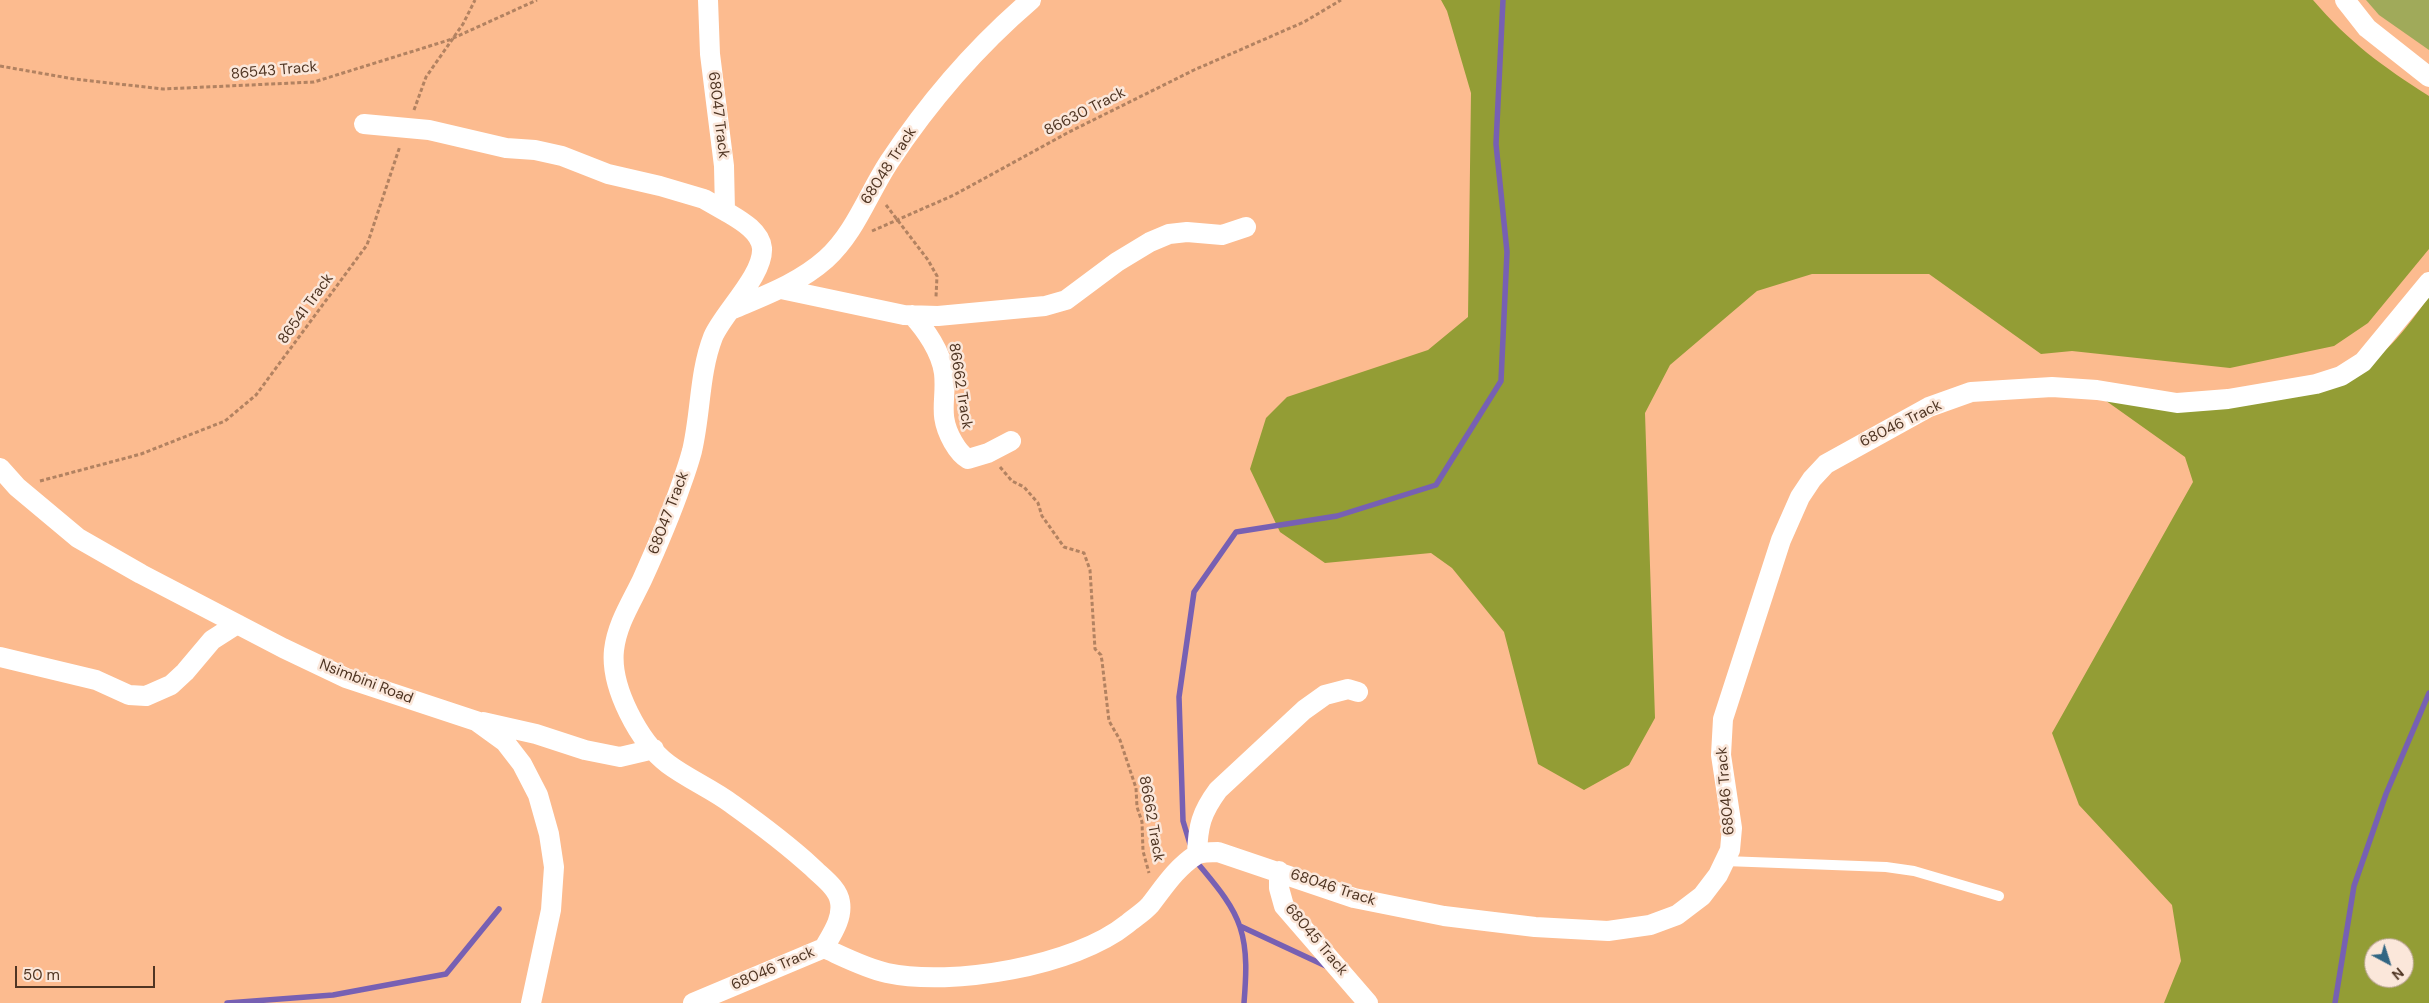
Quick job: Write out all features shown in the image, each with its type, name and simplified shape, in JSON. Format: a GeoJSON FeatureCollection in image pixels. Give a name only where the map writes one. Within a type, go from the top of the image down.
{"type":"FeatureCollection","features":[{"type":"Feature","properties":{"kind":"street","name":"68047 Track"},"geometry":{"type":"LineString","coordinates":[[708,0],[710,54],[724,166],[725,211],[744,223],[753,232],[760,240],[762,249],[754,273],[733,309],[715,334],[709,350],[692,450],[659,541],[622,617],[614,651],[616,679],[624,704],[654,750],[666,763],[730,803],[800,856],[832,886],[840,903],[839,916],[824,948]]}},
{"type":"Feature","properties":{"kind":"street","name":"68048 Track"},"geometry":{"type":"LineString","coordinates":[[733,309],[781,289],[806,275],[840,245],[852,228],[875,183],[958,70],[997,29],[1031,0]]}},
{"type":"Feature","properties":{"kind":"street"},"geometry":{"type":"LineString","coordinates":[[2345,0],[2367,28],[2429,77]]}},
{"type":"Feature","properties":{"kind":"street"},"geometry":{"type":"LineString","coordinates":[[364,124],[429,130],[506,148],[535,150],[562,156],[608,174],[660,186],[704,200],[725,211]]}},
{"type":"Feature","properties":{"kind":"street"},"geometry":{"type":"LineString","coordinates":[[781,289],[912,315],[938,316],[1045,306],[1066,300],[1117,262],[1150,242],[1169,234],[1187,232],[1222,234],[1246,227]]}},
{"type":"Feature","properties":{"kind":"street","name":"68046 Track"},"geometry":{"type":"LineString","coordinates":[[693,1003],[824,948],[870,967],[905,976],[937,978],[996,973],[1088,947],[1124,926],[1148,906],[1173,874],[1197,854],[1218,852],[1279,871],[1354,898],[1444,916],[1535,928],[1608,931],[1650,925],[1678,915],[1702,896],[1718,875],[1730,850],[1732,828],[1721,755],[1723,719],[1781,540],[1800,497],[1812,479],[1826,464],[1929,407],[1971,392],[2052,388],[2097,390],[2177,403],[2238,398],[2316,384],[2341,376],[2364,362],[2429,282]]}},
{"type":"Feature","properties":{"kind":"street"},"geometry":{"type":"LineString","coordinates":[[912,315],[926,333],[941,363],[944,373],[942,412],[947,432],[961,454],[968,459],[988,453],[1011,441]]}},
{"type":"Feature","properties":{"kind":"street","name":"Nsimbini Road"},"geometry":{"type":"LineString","coordinates":[[0,468],[17,487],[78,538],[237,624],[346,678],[476,721],[505,742],[522,764],[538,795],[549,834],[554,867],[551,910],[531,1003]]}},
{"type":"Feature","properties":{"kind":"street"},"geometry":{"type":"LineString","coordinates":[[0,657],[96,680],[129,695],[146,696],[171,685],[212,640],[237,624]]}},
{"type":"Feature","properties":{"kind":"street"},"geometry":{"type":"LineString","coordinates":[[1197,854],[1200,819],[1206,805],[1218,790],[1304,710],[1325,695],[1348,689],[1358,692]]}},
{"type":"Feature","properties":{"kind":"street"},"geometry":{"type":"LineString","coordinates":[[476,721],[536,734],[584,750],[620,757],[654,750]]}},
{"type":"Feature","properties":{"kind":"street","name":"68045 Track"},"geometry":{"type":"LineString","coordinates":[[1279,871],[1279,888],[1284,906],[1368,1003]]}},
{"type":"Feature","properties":{"kind":"lane"},"geometry":{"type":"LineString","coordinates":[[1725,861],[1886,866],[1914,871],[1999,896]]}},
{"type":"Feature","properties":{"kind":"path","name":"86541 Track"},"geometry":{"type":"LineString","coordinates":[[17,487],[141,454],[225,421],[256,395],[367,245],[426,77],[454,37],[475,0]]}},
{"type":"Feature","properties":{"kind":"path","name":"86543 Track"},"geometry":{"type":"LineString","coordinates":[[0,66],[74,79],[163,89],[314,82],[454,37],[537,0]]}},
{"type":"Feature","properties":{"kind":"path","name":"86630 Track"},"geometry":{"type":"LineString","coordinates":[[840,245],[954,195],[1069,132],[1194,70],[1304,22],[1341,0]]}},
{"type":"Feature","properties":{"kind":"path"},"geometry":{"type":"LineString","coordinates":[[875,183],[886,205],[928,260],[937,276],[935,293],[938,316]]}},
{"type":"Feature","properties":{"kind":"path","name":"86662 Track"},"geometry":{"type":"LineString","coordinates":[[988,453],[993,456],[1012,481],[1024,487],[1038,503],[1042,516],[1064,547],[1084,553],[1090,570],[1095,649],[1101,655],[1109,720],[1120,740],[1136,788],[1137,807],[1142,822],[1143,851],[1151,879],[1161,890]]}},
{"type":"Feature","properties":{"kind":"green space"},"geometry":{"type":"Polygon","coordinates":[[[1441,0],[2313,0],[2340,29],[2367,53],[2429,96],[2429,249],[2368,323],[2334,346],[2230,368],[2072,351],[2041,354],[1929,274],[1812,274],[1757,291],[1670,365],[1645,413],[1655,718],[1629,765],[1584,790],[1538,764],[1504,632],[1452,568],[1431,553],[1325,563],[1280,532],[1250,469],[1266,418],[1287,397],[1428,350],[1468,317],[1471,93],[1447,11],[1441,0]]]}},
{"type":"Feature","properties":{"kind":"green space"},"geometry":{"type":"Polygon","coordinates":[[[2366,0],[2429,0],[2429,50],[2379,15],[2366,0]]]}},
{"type":"Feature","properties":{"kind":"green space"},"geometry":{"type":"Polygon","coordinates":[[[2429,296],[2429,1003],[2164,1003],[2181,961],[2172,905],[2079,805],[2052,733],[2193,482],[2185,457],[2102,398],[2152,408],[2356,376],[2387,349],[2429,296]]]}},
{"type":"Feature","properties":{"kind":"waterway"},"geometry":{"type":"LineString","coordinates":[[1190,844],[1183,821],[1179,697],[1194,592],[1236,532],[1337,516],[1436,485],[1501,381],[1507,252],[1496,144],[1503,0]]}},
{"type":"Feature","properties":{"kind":"waterway"},"geometry":{"type":"LineString","coordinates":[[2335,1003],[2354,886],[2386,794],[2429,693]]}},
{"type":"Feature","properties":{"kind":"waterway"},"geometry":{"type":"LineString","coordinates":[[1195,860],[1226,900],[1240,927],[1245,955],[1244,1003]]}},
{"type":"Feature","properties":{"kind":"waterway"},"geometry":{"type":"LineString","coordinates":[[227,1003],[333,995],[446,974],[499,909]]}},
{"type":"Feature","properties":{"kind":"waterway"},"geometry":{"type":"LineString","coordinates":[[1240,926],[1328,967]]}}]}
